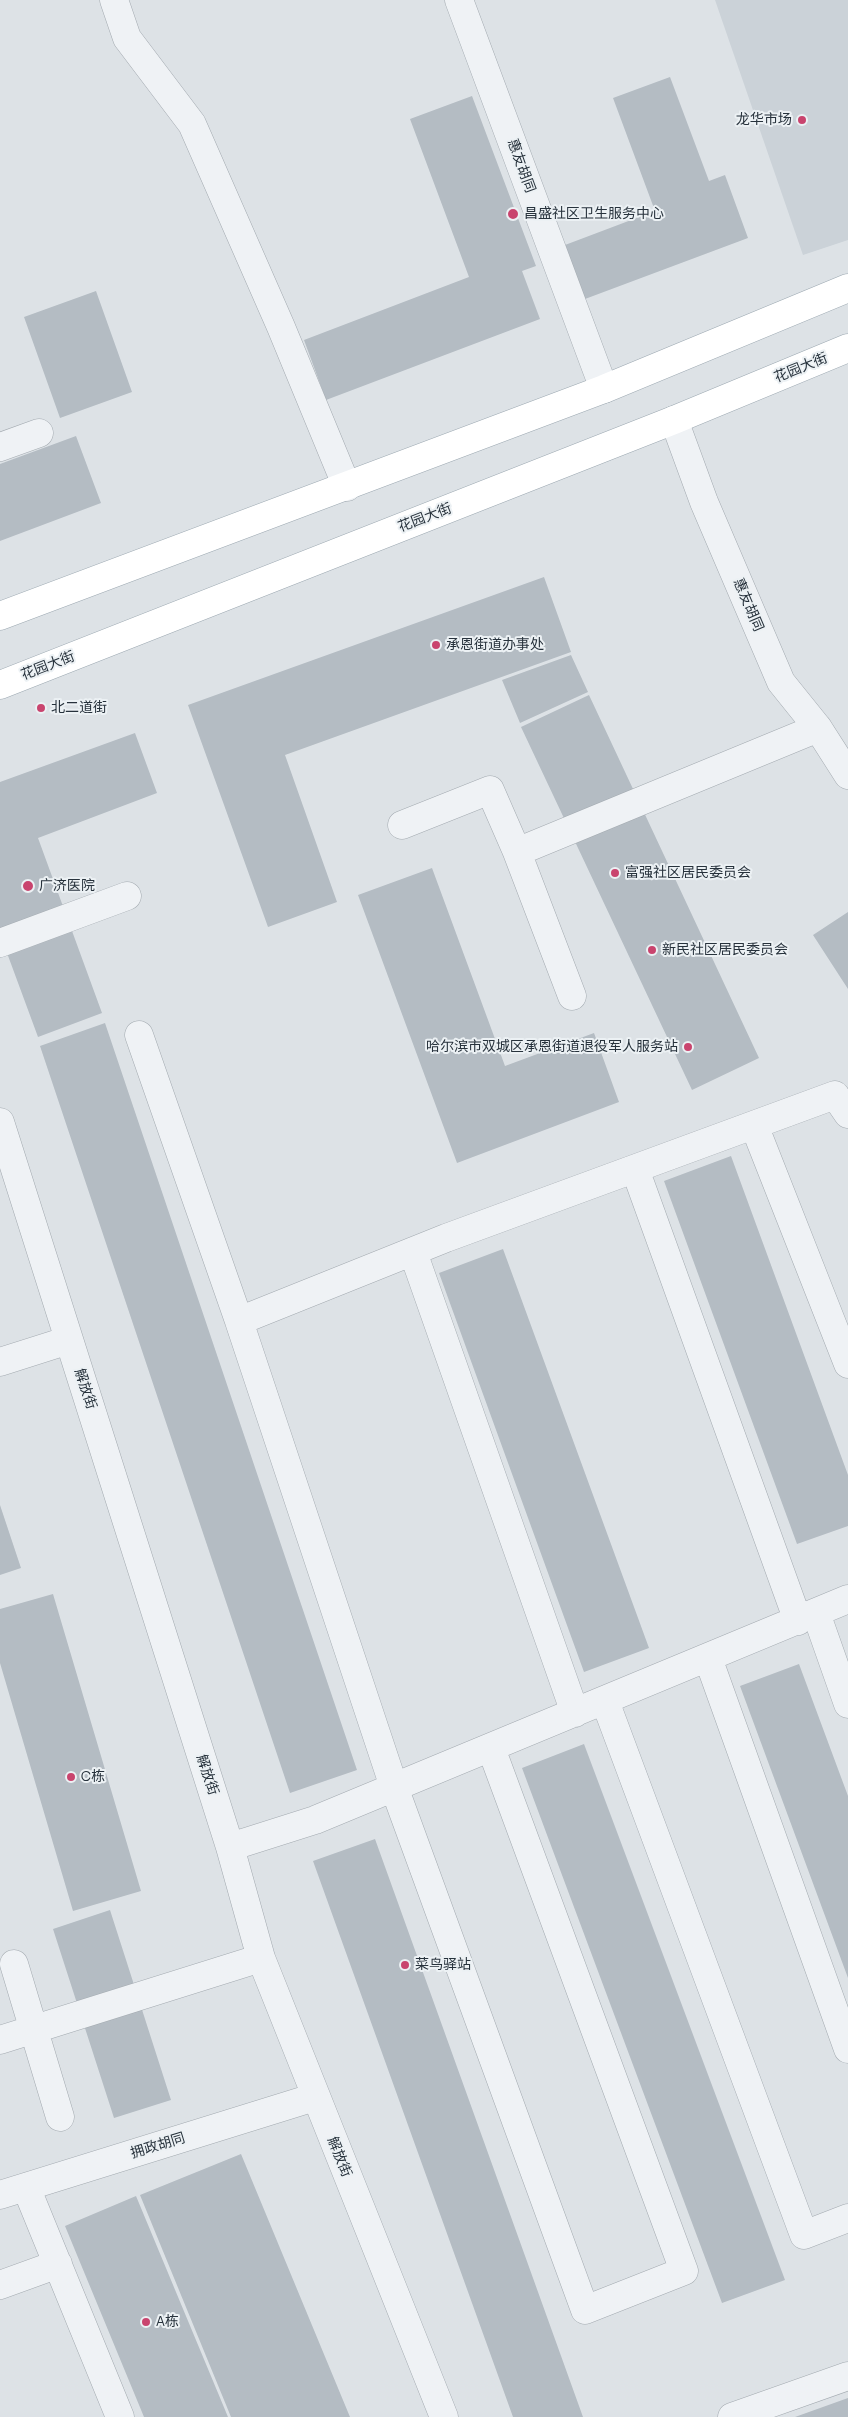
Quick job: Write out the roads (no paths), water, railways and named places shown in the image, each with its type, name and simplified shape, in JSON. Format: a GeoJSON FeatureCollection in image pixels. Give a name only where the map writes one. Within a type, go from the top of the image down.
{"type":"FeatureCollection","features":[{"type":"Feature","properties":{"kind":"main road"},"geometry":{"type":"LineString","coordinates":[[0,616],[604,389],[848,288]]}},
{"type":"Feature","properties":{"kind":"main road","name":"花园大街"},"geometry":{"type":"LineString","coordinates":[[0,685],[674,420],[848,348]]}},
{"type":"Feature","properties":{"kind":"street"},"geometry":{"type":"LineString","coordinates":[[114,0],[127,38],[192,124],[281,327],[347,487]]}},
{"type":"Feature","properties":{"kind":"street","name":"惠友胡同"},"geometry":{"type":"LineString","coordinates":[[459,0],[604,389]]}},
{"type":"Feature","properties":{"kind":"street","name":"惠友胡同"},"geometry":{"type":"LineString","coordinates":[[674,420],[704,502],[781,682],[818,728],[848,775]]}},
{"type":"Feature","properties":{"kind":"street"},"geometry":{"type":"LineString","coordinates":[[0,447],[38,433]]}},
{"type":"Feature","properties":{"kind":"street"},"geometry":{"type":"LineString","coordinates":[[516,852],[818,728]]}},
{"type":"Feature","properties":{"kind":"street"},"geometry":{"type":"LineString","coordinates":[[402,825],[490,790],[572,996]]}},
{"type":"Feature","properties":{"kind":"street"},"geometry":{"type":"LineString","coordinates":[[0,943],[127,896]]}},
{"type":"Feature","properties":{"kind":"street"},"geometry":{"type":"LineString","coordinates":[[139,1035],[239,1321],[394,1788],[585,2310],[684,2271],[491,1748]]}},
{"type":"Feature","properties":{"kind":"street"},"geometry":{"type":"LineString","coordinates":[[239,1321],[412,1252],[835,1095],[848,1114]]}},
{"type":"Feature","properties":{"kind":"street","name":"解放街"},"geometry":{"type":"LineString","coordinates":[[0,1122],[11,1195],[69,1340],[230,1847],[261,1958],[444,2417]]}},
{"type":"Feature","properties":{"kind":"street"},"geometry":{"type":"LineString","coordinates":[[754,1126],[848,1364]]}},
{"type":"Feature","properties":{"kind":"street"},"geometry":{"type":"LineString","coordinates":[[635,1169],[807,1617],[848,1704]]}},
{"type":"Feature","properties":{"kind":"street"},"geometry":{"type":"LineString","coordinates":[[412,1252],[575,1713]]}},
{"type":"Feature","properties":{"kind":"street"},"geometry":{"type":"LineString","coordinates":[[0,1362],[69,1340]]}},
{"type":"Feature","properties":{"kind":"street"},"geometry":{"type":"LineString","coordinates":[[230,1847],[314,1820],[394,1788],[848,1599]]}},
{"type":"Feature","properties":{"kind":"street"},"geometry":{"type":"LineString","coordinates":[[708,1658],[848,2049]]}},
{"type":"Feature","properties":{"kind":"street"},"geometry":{"type":"LineString","coordinates":[[605,1701],[804,2235],[848,2218]]}},
{"type":"Feature","properties":{"kind":"street"},"geometry":{"type":"LineString","coordinates":[[0,2040],[33,2028],[261,1958]]}},
{"type":"Feature","properties":{"kind":"street"},"geometry":{"type":"LineString","coordinates":[[14,1964],[60,2117]]}},
{"type":"Feature","properties":{"kind":"street","name":"拥政胡同"},"geometry":{"type":"LineString","coordinates":[[0,2195],[315,2097]]}},
{"type":"Feature","properties":{"kind":"street"},"geometry":{"type":"LineString","coordinates":[[26,2187],[120,2417]]}},
{"type":"Feature","properties":{"kind":"street"},"geometry":{"type":"LineString","coordinates":[[0,2285],[58,2264]]}},
{"type":"Feature","properties":{"kind":"street"},"geometry":{"type":"LineString","coordinates":[[732,2417],[848,2376]]}},
{"type":"Feature","properties":{"kind":"place","name":"龙华市场"},"geometry":{"type":"Point","coordinates":[802,120]}},
{"type":"Feature","properties":{"kind":"place","name":"昌盛社区卫生服务中心"},"geometry":{"type":"Point","coordinates":[513,214]}},
{"type":"Feature","properties":{"kind":"place","name":"承恩街道办事处"},"geometry":{"type":"Point","coordinates":[436,645]}},
{"type":"Feature","properties":{"kind":"place","name":"北二道街"},"geometry":{"type":"Point","coordinates":[41,708]}},
{"type":"Feature","properties":{"kind":"place","name":"富强社区居民委员会"},"geometry":{"type":"Point","coordinates":[615,873]}},
{"type":"Feature","properties":{"kind":"place","name":"广济医院"},"geometry":{"type":"Point","coordinates":[28,886]}},
{"type":"Feature","properties":{"kind":"place","name":"新民社区居民委员会"},"geometry":{"type":"Point","coordinates":[652,950]}},
{"type":"Feature","properties":{"kind":"place","name":"哈尔滨市双城区承恩街道退役军人服务站"},"geometry":{"type":"Point","coordinates":[688,1047]}},
{"type":"Feature","properties":{"kind":"place","name":"C栋"},"geometry":{"type":"Point","coordinates":[71,1777]}},
{"type":"Feature","properties":{"kind":"place","name":"菜鸟驿站"},"geometry":{"type":"Point","coordinates":[405,1965]}},
{"type":"Feature","properties":{"kind":"place","name":"A栋"},"geometry":{"type":"Point","coordinates":[146,2322]}}]}
